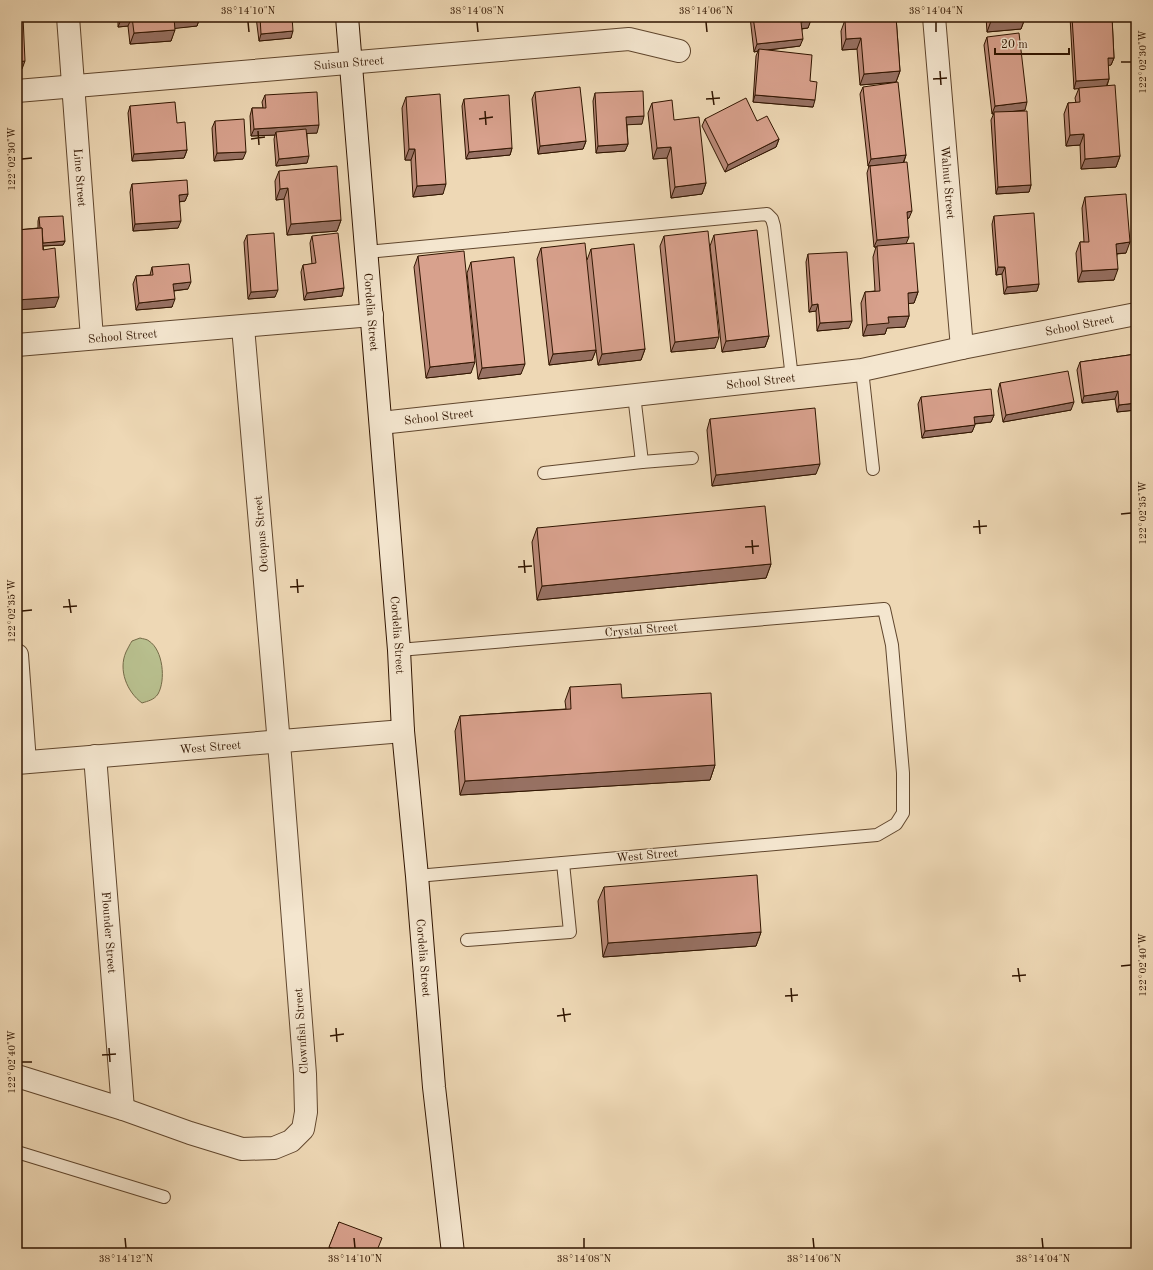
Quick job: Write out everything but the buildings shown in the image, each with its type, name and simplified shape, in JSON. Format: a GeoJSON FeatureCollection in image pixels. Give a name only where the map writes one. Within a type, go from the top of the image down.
{"type":"FeatureCollection","features":[{"type":"Feature","properties":{"kind":"street","name":"Line Street"},"geometry":{"type":"LineString","coordinates":[[68,17],[92,338]]}},
{"type":"Feature","properties":{"kind":"street","name":"Cordelia Street"},"geometry":{"type":"LineString","coordinates":[[347,17],[399,650],[403,731],[417,876],[434,1087],[453,1253]]}},
{"type":"Feature","properties":{"kind":"street","name":"Walnut Street"},"geometry":{"type":"LineString","coordinates":[[934,17],[962,348]]}},
{"type":"Feature","properties":{"kind":"street","name":"Suisun Street"},"geometry":{"type":"LineString","coordinates":[[17,91],[629,39],[679,51]]}},
{"type":"Feature","properties":{"kind":"street","name":"School Street"},"geometry":{"type":"LineString","coordinates":[[381,423],[862,370],[962,348],[1136,314]]}},
{"type":"Feature","properties":{"kind":"street","name":"School Street"},"geometry":{"type":"LineString","coordinates":[[17,344],[243,327],[372,315]]}},
{"type":"Feature","properties":{"kind":"street","name":"Octopus Street"},"geometry":{"type":"LineString","coordinates":[[243,327],[278,741]]}},
{"type":"Feature","properties":{"kind":"street"},"geometry":{"type":"LineString","coordinates":[[17,655],[21,762]]}},
{"type":"Feature","properties":{"kind":"street","name":"West Street"},"geometry":{"type":"LineString","coordinates":[[21,762],[403,731]]}},
{"type":"Feature","properties":{"kind":"street","name":"Clownfish Street"},"geometry":{"type":"LineString","coordinates":[[17,1076],[123,1109],[190,1133],[242,1149],[274,1148],[291,1141],[303,1128],[306,1112],[305,1074],[278,741]]}},
{"type":"Feature","properties":{"kind":"street","name":"Flounder Street"},"geometry":{"type":"LineString","coordinates":[[95,756],[123,1109]]}},
{"type":"Feature","properties":{"kind":"lane"},"geometry":{"type":"LineString","coordinates":[[367,252],[767,214],[772,219],[774,226],[792,378]]}},
{"type":"Feature","properties":{"kind":"lane"},"geometry":{"type":"LineString","coordinates":[[862,370],[873,469]]}},
{"type":"Feature","properties":{"kind":"lane"},"geometry":{"type":"LineString","coordinates":[[634,395],[642,462]]}},
{"type":"Feature","properties":{"kind":"lane"},"geometry":{"type":"LineString","coordinates":[[544,473],[692,458]]}},
{"type":"Feature","properties":{"kind":"lane","name":"Crystal Street"},"geometry":{"type":"LineString","coordinates":[[399,650],[884,609],[892,645],[903,773],[903,813],[896,824],[877,835]]}},
{"type":"Feature","properties":{"kind":"lane","name":"West Street"},"geometry":{"type":"LineString","coordinates":[[417,876],[877,835]]}},
{"type":"Feature","properties":{"kind":"lane"},"geometry":{"type":"LineString","coordinates":[[467,940],[570,932],[563,863]]}},
{"type":"Feature","properties":{"kind":"lane"},"geometry":{"type":"LineString","coordinates":[[17,1152],[164,1197]]}},
{"type":"Feature","properties":{"kind":"green space"},"geometry":{"type":"Polygon","coordinates":[[[140,638],[148,640],[154,645],[162,666],[162,681],[158,694],[153,699],[142,703],[128,687],[125,680],[123,666],[126,652],[131,642],[140,638]]]}}]}
